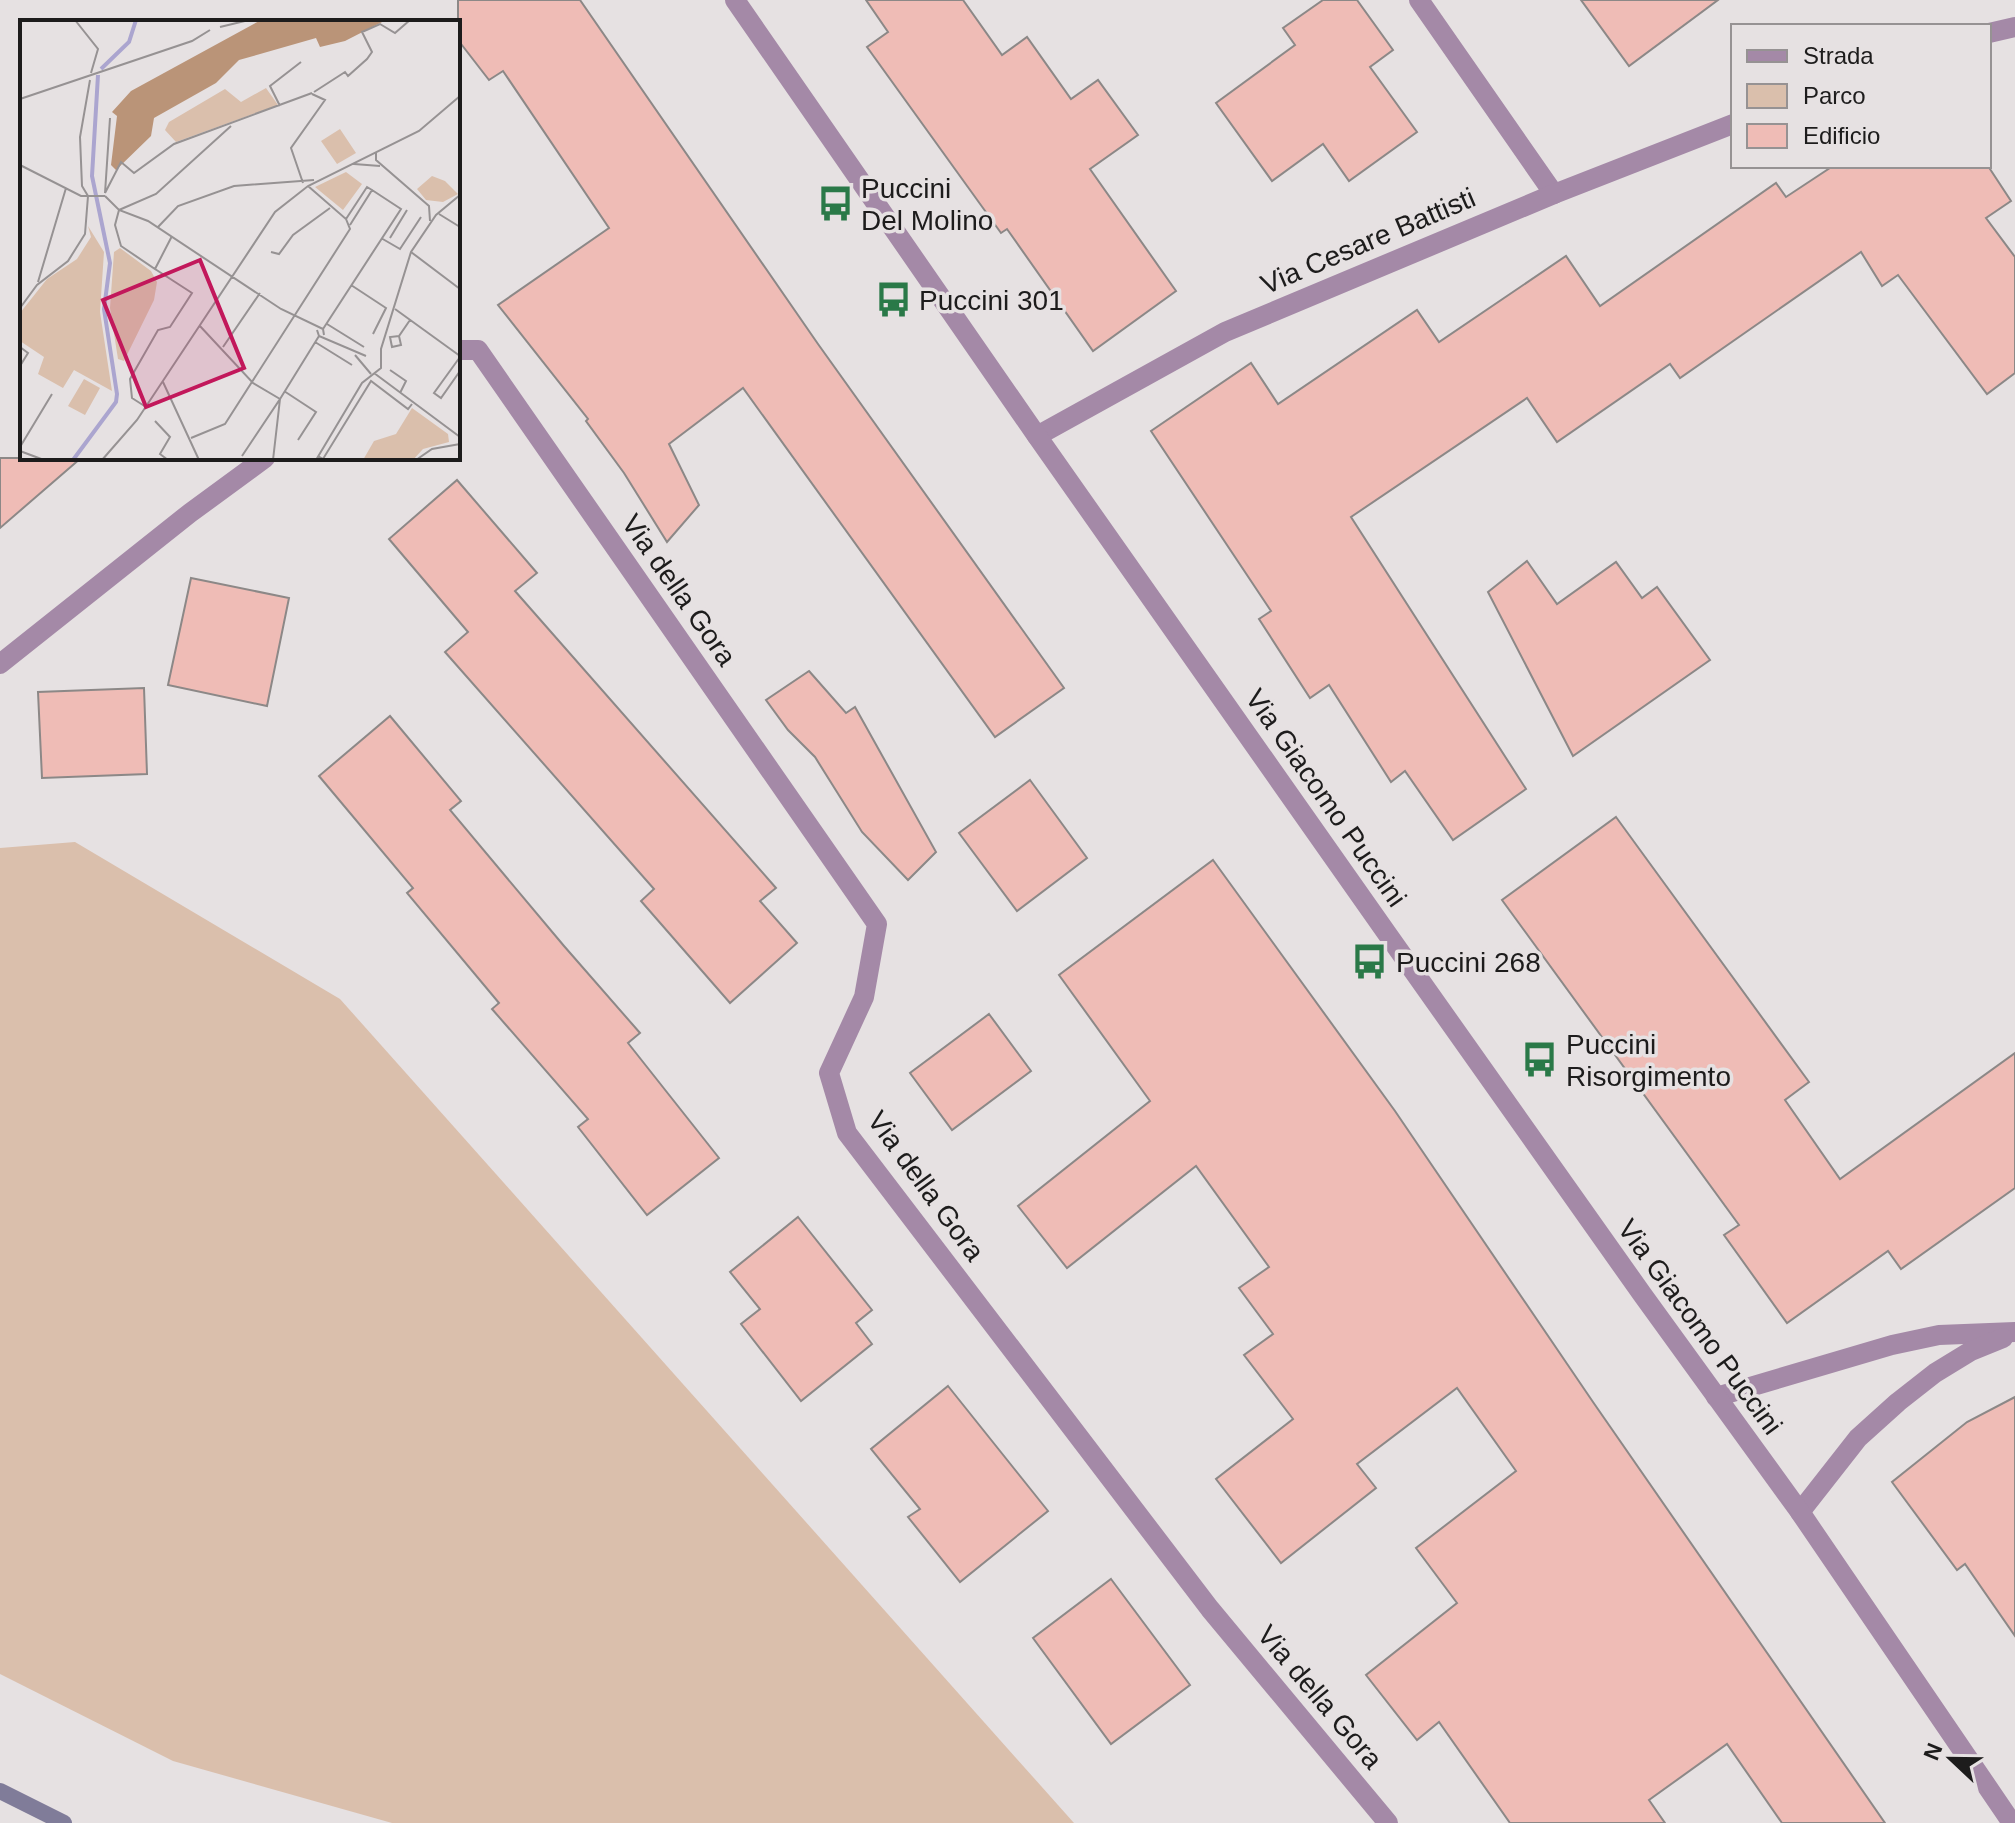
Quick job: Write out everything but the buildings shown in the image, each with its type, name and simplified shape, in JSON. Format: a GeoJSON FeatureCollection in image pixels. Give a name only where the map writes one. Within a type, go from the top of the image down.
{"type":"FeatureCollection","features":[{"type":"Feature","properties":{"kind":"street","name":"Via Giacomo Puccini"},"geometry":{"type":"LineString","coordinates":[[735,0],[1037,436],[1642,1294],[1800,1512],[2012,1823]]}},
{"type":"Feature","properties":{"kind":"street"},"geometry":{"type":"LineString","coordinates":[[1419,0],[1554,194]]}},
{"type":"Feature","properties":{"kind":"street","name":"Via Cesare Battisti"},"geometry":{"type":"LineString","coordinates":[[1037,436],[1225,332],[1554,194],[1731,125]]}},
{"type":"Feature","properties":{"kind":"street","name":"Via della Gora"},"geometry":{"type":"LineString","coordinates":[[460,350],[478,350],[877,924],[864,997],[829,1073],[847,1133],[1210,1609],[1388,1823]]}},
{"type":"Feature","properties":{"kind":"street"},"geometry":{"type":"LineString","coordinates":[[0,664],[190,513],[262,460]]}},
{"type":"Feature","properties":{"kind":"street"},"geometry":{"type":"LineString","coordinates":[[1716,1397],[1892,1345],[1939,1335],[2015,1332]]}},
{"type":"Feature","properties":{"kind":"street"},"geometry":{"type":"LineString","coordinates":[[1800,1512],[1858,1438],[1898,1402],[1935,1373],[1971,1351],[2015,1332]]}},
{"type":"Feature","properties":{"kind":"green space"},"geometry":{"type":"Polygon","coordinates":[[[75,842],[340,999],[1074,1823],[392,1823],[173,1761],[0,1674],[0,848],[75,842]]]}},
{"type":"Feature","properties":{"kind":"waterway"},"geometry":{"type":"LineString","coordinates":[[0,1791],[64,1823]]}},
{"type":"Feature","properties":{"kind":"place","name":"Puccini Del Molino"},"geometry":{"type":"Point","coordinates":[835,204]}},
{"type":"Feature","properties":{"kind":"place","name":"Puccini 301"},"geometry":{"type":"Point","coordinates":[893,300]}},
{"type":"Feature","properties":{"kind":"place","name":"Puccini 268"},"geometry":{"type":"Point","coordinates":[1370,962]}},
{"type":"Feature","properties":{"kind":"place","name":"Puccini Risorgimento"},"geometry":{"type":"Point","coordinates":[1540,1060]}}]}
